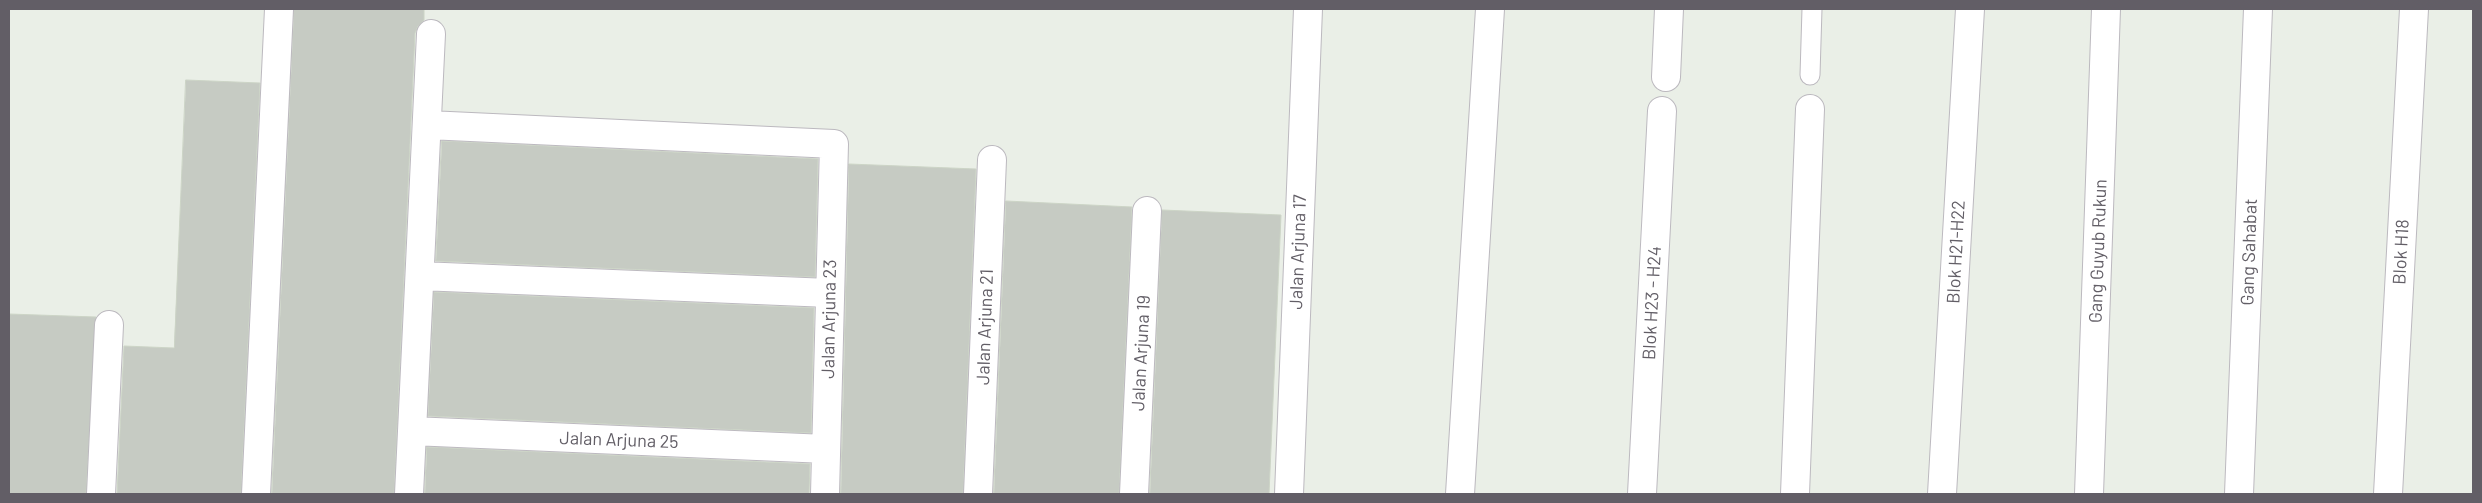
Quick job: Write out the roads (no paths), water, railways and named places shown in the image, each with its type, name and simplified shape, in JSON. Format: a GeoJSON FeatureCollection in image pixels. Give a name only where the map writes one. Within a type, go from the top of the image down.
{"type":"FeatureCollection","features":[{"type":"Feature","properties":{"kind":"street"},"geometry":{"type":"LineString","coordinates":[[256,494],[279,9]]}},
{"type":"Feature","properties":{"kind":"street","name":"Jalan Arjuna 17"},"geometry":{"type":"LineString","coordinates":[[1289,494],[1308,9]]}},
{"type":"Feature","properties":{"kind":"street"},"geometry":{"type":"LineString","coordinates":[[1460,494],[1490,9]]}},
{"type":"Feature","properties":{"kind":"street"},"geometry":{"type":"LineString","coordinates":[[1666,77],[1669,9]]}},
{"type":"Feature","properties":{"kind":"street","name":"Blok H21-H22"},"geometry":{"type":"LineString","coordinates":[[1942,494],[1970,9]]}},
{"type":"Feature","properties":{"kind":"street","name":"Gang Guyub Rukun"},"geometry":{"type":"LineString","coordinates":[[2089,494],[2106,9]]}},
{"type":"Feature","properties":{"kind":"street","name":"Gang Sahabat"},"geometry":{"type":"LineString","coordinates":[[2239,494],[2258,9]]}},
{"type":"Feature","properties":{"kind":"street","name":"Blok H18"},"geometry":{"type":"LineString","coordinates":[[2388,494],[2414,9]]}},
{"type":"Feature","properties":{"kind":"street"},"geometry":{"type":"LineString","coordinates":[[409,494],[431,34]]}},
{"type":"Feature","properties":{"kind":"street"},"geometry":{"type":"LineString","coordinates":[[1795,494],[1810,109]]}},
{"type":"Feature","properties":{"kind":"street","name":"Blok H23 - H24"},"geometry":{"type":"LineString","coordinates":[[1642,494],[1662,111]]}},
{"type":"Feature","properties":{"kind":"street","name":"Jalan Arjuna 23"},"geometry":{"type":"LineString","coordinates":[[428,125],[834,144],[825,494]]}},
{"type":"Feature","properties":{"kind":"street","name":"Jalan Arjuna 21"},"geometry":{"type":"LineString","coordinates":[[978,494],[992,160]]}},
{"type":"Feature","properties":{"kind":"street","name":"Jalan Arjuna 19"},"geometry":{"type":"LineString","coordinates":[[1134,494],[1147,211]]}},
{"type":"Feature","properties":{"kind":"street"},"geometry":{"type":"LineString","coordinates":[[420,276],[829,293]]}},
{"type":"Feature","properties":{"kind":"street"},"geometry":{"type":"LineString","coordinates":[[101,494],[109,326]]}},
{"type":"Feature","properties":{"kind":"street","name":"Jalan Arjuna 25"},"geometry":{"type":"LineString","coordinates":[[412,431],[826,449]]}},
{"type":"Feature","properties":{"kind":"lane"},"geometry":{"type":"LineString","coordinates":[[1810,75],[1812,9]]}}]}
